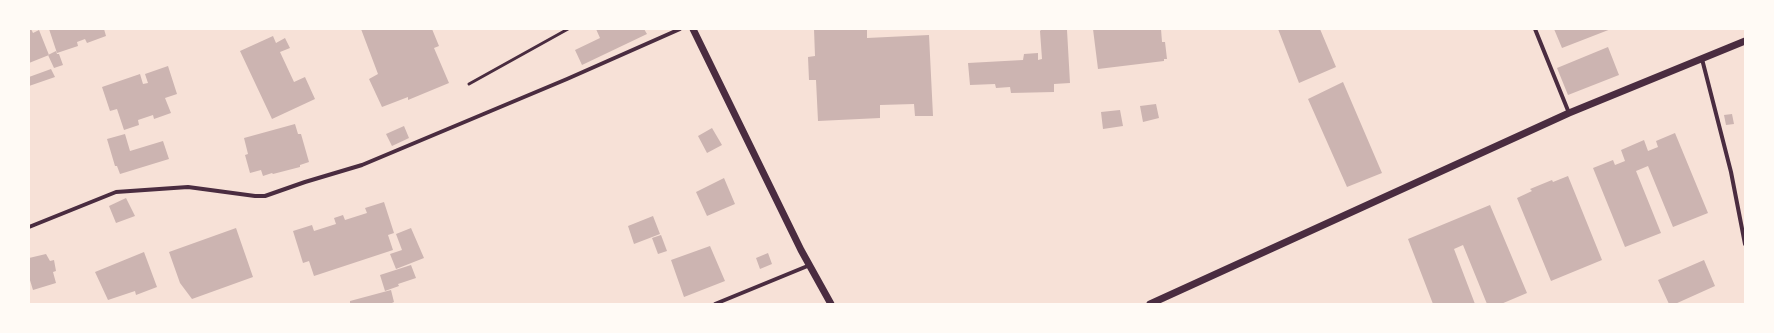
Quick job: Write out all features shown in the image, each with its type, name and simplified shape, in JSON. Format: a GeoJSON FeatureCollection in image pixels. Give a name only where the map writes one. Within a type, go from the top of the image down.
{"type":"FeatureCollection","features":[{"type":"Feature","properties":{"kind":"street"},"geometry":{"type":"LineString","coordinates":[[29,227],[116,192],[188,187],[266,196],[304,182],[362,165],[567,79],[680,29]]}},
{"type":"Feature","properties":{"kind":"street"},"geometry":{"type":"LineString","coordinates":[[693,29],[810,265],[831,304]]}},
{"type":"Feature","properties":{"kind":"street"},"geometry":{"type":"LineString","coordinates":[[1535,29],[1569,113]]}},
{"type":"Feature","properties":{"kind":"street"},"geometry":{"type":"LineString","coordinates":[[1150,304],[1569,113],[1745,41]]}},
{"type":"Feature","properties":{"kind":"street"},"geometry":{"type":"LineString","coordinates":[[1702,59],[1731,172],[1745,244]]}},
{"type":"Feature","properties":{"kind":"street"},"geometry":{"type":"LineString","coordinates":[[715,304],[810,265]]}},
{"type":"Feature","properties":{"kind":"lane"},"geometry":{"type":"LineString","coordinates":[[469,84],[568,29]]}},
{"type":"Feature","properties":{"kind":"building"},"geometry":{"type":"Polygon","coordinates":[[[29,29],[31,29],[33,33],[39,30],[49,55],[29,63],[29,29]]]}},
{"type":"Feature","properties":{"kind":"building"},"geometry":{"type":"Polygon","coordinates":[[[49,29],[104,29],[106,36],[87,43],[85,39],[77,42],[78,46],[57,53],[49,29]]]}},
{"type":"Feature","properties":{"kind":"building"},"geometry":{"type":"Polygon","coordinates":[[[361,29],[432,29],[439,46],[434,48],[449,83],[408,100],[408,97],[382,107],[369,79],[378,74],[361,29]]]}},
{"type":"Feature","properties":{"kind":"building"},"geometry":{"type":"Polygon","coordinates":[[[596,29],[644,29],[647,34],[582,65],[575,50],[600,38],[596,29]]]}},
{"type":"Feature","properties":{"kind":"building"},"geometry":{"type":"Polygon","coordinates":[[[814,29],[867,29],[867,38],[929,35],[933,116],[915,116],[914,104],[880,105],[880,118],[818,121],[816,80],[809,80],[808,57],[815,56],[814,29]]]}},
{"type":"Feature","properties":{"kind":"building"},"geometry":{"type":"Polygon","coordinates":[[[1042,29],[1067,30],[1070,83],[1054,84],[1054,92],[1011,93],[1010,87],[996,88],[995,84],[970,85],[968,63],[1023,60],[1024,54],[1038,53],[1038,60],[1042,59],[1040,31],[1042,29]]]}},
{"type":"Feature","properties":{"kind":"building"},"geometry":{"type":"Polygon","coordinates":[[[1093,29],[1161,29],[1162,42],[1165,42],[1167,59],[1164,59],[1164,61],[1098,69],[1093,29]]]}},
{"type":"Feature","properties":{"kind":"building"},"geometry":{"type":"Polygon","coordinates":[[[1278,29],[1320,29],[1336,67],[1299,83],[1278,29]]]}},
{"type":"Feature","properties":{"kind":"building"},"geometry":{"type":"Polygon","coordinates":[[[1554,29],[1611,29],[1562,48],[1554,29]]]}},
{"type":"Feature","properties":{"kind":"building"},"geometry":{"type":"Polygon","coordinates":[[[273,36],[276,43],[285,38],[290,48],[280,52],[294,82],[305,77],[315,99],[272,119],[240,51],[273,36]]]}},
{"type":"Feature","properties":{"kind":"building"},"geometry":{"type":"Polygon","coordinates":[[[1608,47],[1619,75],[1568,95],[1557,68],[1608,47]]]}},
{"type":"Feature","properties":{"kind":"building"},"geometry":{"type":"Polygon","coordinates":[[[56,51],[57,54],[59,54],[63,65],[54,68],[48,55],[56,51]]]}},
{"type":"Feature","properties":{"kind":"building"},"geometry":{"type":"Polygon","coordinates":[[[168,66],[177,94],[165,98],[171,113],[154,119],[153,115],[138,120],[139,125],[124,130],[117,109],[110,111],[102,87],[140,74],[143,84],[148,83],[145,74],[168,66]]]}},
{"type":"Feature","properties":{"kind":"building"},"geometry":{"type":"Polygon","coordinates":[[[51,69],[55,77],[29,86],[29,77],[51,69]]]}},
{"type":"Feature","properties":{"kind":"building"},"geometry":{"type":"Polygon","coordinates":[[[1343,82],[1382,173],[1347,187],[1308,99],[1343,82]]]}},
{"type":"Feature","properties":{"kind":"building"},"geometry":{"type":"Polygon","coordinates":[[[1156,104],[1159,118],[1143,122],[1140,106],[1156,104]]]}},
{"type":"Feature","properties":{"kind":"building"},"geometry":{"type":"Polygon","coordinates":[[[1120,110],[1123,126],[1103,129],[1101,112],[1120,110]]]}},
{"type":"Feature","properties":{"kind":"building"},"geometry":{"type":"Polygon","coordinates":[[[1732,114],[1734,124],[1726,125],[1724,115],[1732,114]]]}},
{"type":"Feature","properties":{"kind":"building"},"geometry":{"type":"Polygon","coordinates":[[[295,124],[298,134],[301,134],[309,162],[300,165],[300,167],[263,176],[261,170],[250,173],[245,155],[248,154],[244,138],[295,124]]]}},
{"type":"Feature","properties":{"kind":"building"},"geometry":{"type":"Polygon","coordinates":[[[404,126],[409,138],[392,146],[386,134],[404,126]]]}},
{"type":"Feature","properties":{"kind":"building"},"geometry":{"type":"Polygon","coordinates":[[[712,128],[722,145],[707,153],[698,136],[712,128]]]}},
{"type":"Feature","properties":{"kind":"building"},"geometry":{"type":"Polygon","coordinates":[[[1675,133],[1708,213],[1673,227],[1648,166],[1636,171],[1661,233],[1625,247],[1593,168],[1613,160],[1615,165],[1625,161],[1621,150],[1644,140],[1648,151],[1658,147],[1656,141],[1675,133]]]}},
{"type":"Feature","properties":{"kind":"building"},"geometry":{"type":"Polygon","coordinates":[[[125,134],[130,151],[163,141],[169,159],[120,174],[117,166],[115,166],[107,139],[125,134]]]}},
{"type":"Feature","properties":{"kind":"building"},"geometry":{"type":"Polygon","coordinates":[[[1568,176],[1602,260],[1551,281],[1517,198],[1532,191],[1530,189],[1552,180],[1553,182],[1568,176]]]}},
{"type":"Feature","properties":{"kind":"building"},"geometry":{"type":"Polygon","coordinates":[[[724,178],[735,204],[707,216],[696,192],[724,178]]]}},
{"type":"Feature","properties":{"kind":"building"},"geometry":{"type":"Polygon","coordinates":[[[126,198],[135,216],[116,223],[109,206],[126,198]]]}},
{"type":"Feature","properties":{"kind":"building"},"geometry":{"type":"Polygon","coordinates":[[[384,202],[394,233],[388,235],[393,250],[314,276],[309,261],[303,263],[293,231],[312,225],[314,231],[336,224],[334,218],[343,215],[345,220],[367,213],[365,208],[384,202]]]}},
{"type":"Feature","properties":{"kind":"building"},"geometry":{"type":"Polygon","coordinates":[[[1490,205],[1527,293],[1501,304],[1487,304],[1463,245],[1454,249],[1475,304],[1433,304],[1408,239],[1490,205]]]}},
{"type":"Feature","properties":{"kind":"building"},"geometry":{"type":"Polygon","coordinates":[[[653,216],[660,234],[634,244],[628,226],[653,216]]]}},
{"type":"Feature","properties":{"kind":"building"},"geometry":{"type":"Polygon","coordinates":[[[236,228],[253,277],[192,299],[180,283],[169,252],[236,228]]]}},
{"type":"Feature","properties":{"kind":"building"},"geometry":{"type":"Polygon","coordinates":[[[411,228],[424,258],[396,269],[390,254],[402,250],[396,234],[411,228]]]}},
{"type":"Feature","properties":{"kind":"building"},"geometry":{"type":"Polygon","coordinates":[[[661,235],[667,251],[658,254],[652,238],[661,235]]]}},
{"type":"Feature","properties":{"kind":"building"},"geometry":{"type":"Polygon","coordinates":[[[710,246],[725,281],[684,297],[671,260],[710,246]]]}},
{"type":"Feature","properties":{"kind":"building"},"geometry":{"type":"Polygon","coordinates":[[[144,252],[157,287],[136,295],[135,291],[108,300],[95,272],[144,252]]]}},
{"type":"Feature","properties":{"kind":"building"},"geometry":{"type":"Polygon","coordinates":[[[768,253],[772,264],[760,269],[756,258],[768,253]]]}},
{"type":"Feature","properties":{"kind":"building"},"geometry":{"type":"Polygon","coordinates":[[[46,254],[50,261],[54,260],[56,271],[53,272],[56,283],[33,290],[29,277],[29,258],[46,254]]]}},
{"type":"Feature","properties":{"kind":"building"},"geometry":{"type":"Polygon","coordinates":[[[1704,260],[1715,286],[1675,304],[1669,304],[1658,280],[1704,260]]]}},
{"type":"Feature","properties":{"kind":"building"},"geometry":{"type":"Polygon","coordinates":[[[411,265],[416,278],[398,284],[399,286],[385,291],[380,275],[411,265]]]}},
{"type":"Feature","properties":{"kind":"building"},"geometry":{"type":"Polygon","coordinates":[[[391,290],[394,302],[390,304],[350,304],[350,301],[391,290]]]}}]}
